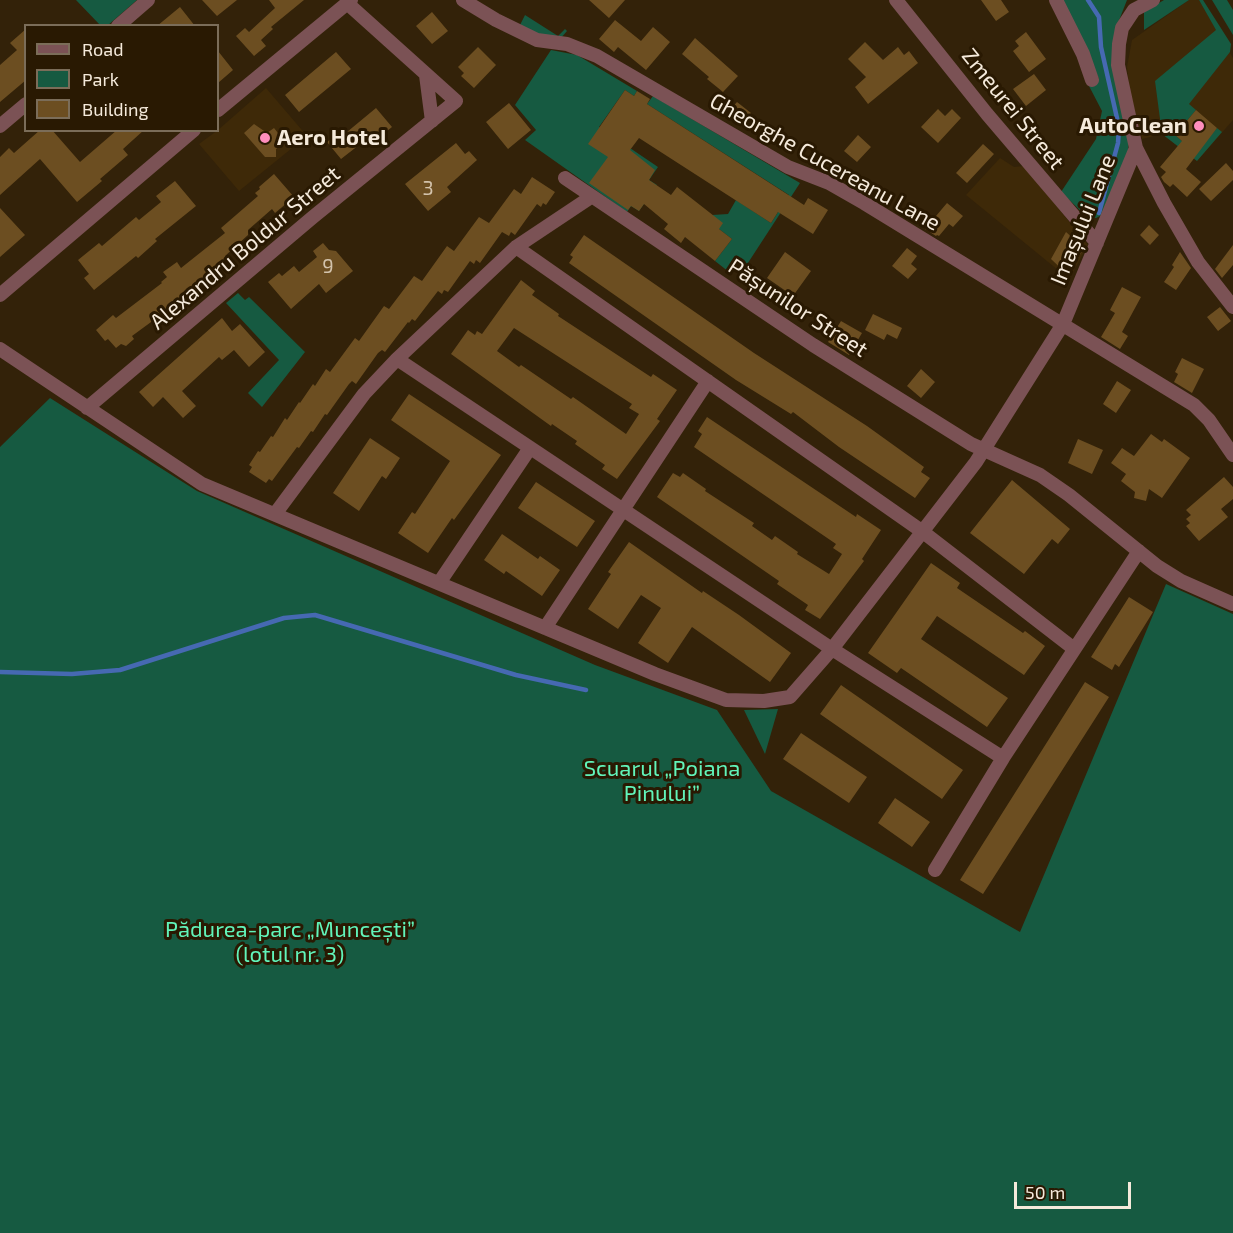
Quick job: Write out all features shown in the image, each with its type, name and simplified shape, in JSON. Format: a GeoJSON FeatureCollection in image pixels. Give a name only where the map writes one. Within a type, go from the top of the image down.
{"type":"FeatureCollection","features":[{"type":"Feature","properties":{"kind":"street"},"geometry":{"type":"LineString","coordinates":[[120,24],[148,0]]}},
{"type":"Feature","properties":{"kind":"street","name":"Gheorghe Cucereanu Lane"},"geometry":{"type":"LineString","coordinates":[[463,0],[496,20],[537,40],[567,44],[597,56],[788,167],[829,183],[1194,405],[1209,420],[1233,455]]}},
{"type":"Feature","properties":{"kind":"street","name":"Zmeurei Street"},"geometry":{"type":"LineString","coordinates":[[896,0],[987,114],[1097,243]]}},
{"type":"Feature","properties":{"kind":"street"},"geometry":{"type":"LineString","coordinates":[[1056,0],[1083,54],[1092,80]]}},
{"type":"Feature","properties":{"kind":"street","name":"Imașului Lane"},"geometry":{"type":"LineString","coordinates":[[984,450],[1063,324],[1136,148],[1118,64],[1119,44],[1122,28],[1134,10],[1153,0]]}},
{"type":"Feature","properties":{"kind":"street"},"geometry":{"type":"LineString","coordinates":[[219,109],[349,2]]}},
{"type":"Feature","properties":{"kind":"street","name":"Alexandru Boldur Street"},"geometry":{"type":"LineString","coordinates":[[87,408],[456,101],[349,2]]}},
{"type":"Feature","properties":{"kind":"street"},"geometry":{"type":"LineString","coordinates":[[426,75],[432,121]]}},
{"type":"Feature","properties":{"kind":"street"},"geometry":{"type":"LineString","coordinates":[[0,126],[24,106]]}},
{"type":"Feature","properties":{"kind":"street"},"geometry":{"type":"LineString","coordinates":[[0,295],[192,132]]}},
{"type":"Feature","properties":{"kind":"street"},"geometry":{"type":"LineString","coordinates":[[1136,148],[1198,262],[1233,307]]}},
{"type":"Feature","properties":{"kind":"street","name":"Pășunilor Street"},"geometry":{"type":"LineString","coordinates":[[565,178],[813,345],[971,444],[1040,475],[1069,495],[1157,566],[1233,604]]}},
{"type":"Feature","properties":{"kind":"street"},"geometry":{"type":"LineString","coordinates":[[275,514],[364,394],[397,359],[516,247],[591,197]]}},
{"type":"Feature","properties":{"kind":"street"},"geometry":{"type":"LineString","coordinates":[[516,247],[922,532],[1073,648]]}},
{"type":"Feature","properties":{"kind":"street"},"geometry":{"type":"LineString","coordinates":[[0,349],[202,484],[655,674],[726,700],[764,701],[790,697],[832,649],[984,450]]}},
{"type":"Feature","properties":{"kind":"street"},"geometry":{"type":"LineString","coordinates":[[397,359],[832,649],[1003,758]]}},
{"type":"Feature","properties":{"kind":"street"},"geometry":{"type":"LineString","coordinates":[[545,628],[708,381]]}},
{"type":"Feature","properties":{"kind":"street"},"geometry":{"type":"LineString","coordinates":[[439,583],[530,448]]}},
{"type":"Feature","properties":{"kind":"street"},"geometry":{"type":"LineString","coordinates":[[935,870],[1003,758],[1138,550]]}},
{"type":"Feature","properties":{"kind":"shaded area"},"geometry":{"type":"Polygon","coordinates":[[[1189,0],[1199,0],[1233,58],[1233,120],[1197,161],[1162,134],[1142,139],[1130,92],[1127,67],[1132,40],[1189,0]]]}},
{"type":"Feature","properties":{"kind":"shaded area"},"geometry":{"type":"Polygon","coordinates":[[[266,88],[307,136],[239,191],[199,144],[215,132],[219,132],[219,129],[266,88]]]}},
{"type":"Feature","properties":{"kind":"shaded area"},"geometry":{"type":"Polygon","coordinates":[[[1000,158],[1014,167],[1024,166],[1088,245],[1069,279],[966,195],[1000,158]]]}},
{"type":"Feature","properties":{"kind":"green space"},"geometry":{"type":"Polygon","coordinates":[[[76,0],[137,0],[109,24],[99,24],[76,0]]]}},
{"type":"Feature","properties":{"kind":"green space"},"geometry":{"type":"Polygon","coordinates":[[[1062,0],[1127,0],[1118,23],[1129,136],[1128,151],[1106,213],[1096,218],[1086,216],[1061,192],[1096,139],[1102,111],[1089,86],[1099,79],[1062,0]]]}},
{"type":"Feature","properties":{"kind":"green space"},"geometry":{"type":"Polygon","coordinates":[[[1164,0],[1189,0],[1144,30],[1144,12],[1164,0]]]}},
{"type":"Feature","properties":{"kind":"green space"},"geometry":{"type":"Polygon","coordinates":[[[1199,0],[1203,0],[1231,44],[1230,52],[1189,104],[1196,110],[1175,135],[1196,153],[1217,128],[1222,132],[1197,161],[1162,134],[1155,81],[1216,30],[1199,0]]]}},
{"type":"Feature","properties":{"kind":"green space"},"geometry":{"type":"Polygon","coordinates":[[[1212,0],[1227,0],[1233,10],[1233,35],[1212,0]]]}},
{"type":"Feature","properties":{"kind":"green space"},"geometry":{"type":"Polygon","coordinates":[[[525,15],[558,36],[565,29],[567,31],[560,39],[538,35],[519,27],[525,15]]]}},
{"type":"Feature","properties":{"kind":"green space"},"geometry":{"type":"Polygon","coordinates":[[[551,50],[577,55],[637,91],[634,96],[625,90],[599,127],[658,167],[649,180],[657,185],[639,211],[631,206],[627,212],[525,140],[536,130],[515,105],[551,50]]]}},
{"type":"Feature","properties":{"kind":"green space"},"geometry":{"type":"Polygon","coordinates":[[[653,96],[800,183],[744,269],[729,272],[715,261],[732,239],[719,229],[712,215],[728,214],[736,200],[771,223],[789,195],[647,104],[653,96]]]}},
{"type":"Feature","properties":{"kind":"green space"},"geometry":{"type":"Polygon","coordinates":[[[238,293],[245,300],[249,297],[305,352],[262,407],[248,393],[279,360],[226,303],[238,293]]]}},
{"type":"Feature","properties":{"kind":"green space","name":"Pădurea-parc „Muncești” (lotul nr. 3)"},"geometry":{"type":"Polygon","coordinates":[[[50,398],[197,491],[595,665],[717,710],[771,791],[1020,932],[1166,584],[1233,614],[1233,1233],[0,1233],[0,447],[50,398]]]}},
{"type":"Feature","properties":{"kind":"green space"},"geometry":{"type":"Polygon","coordinates":[[[778,709],[765,754],[744,710],[778,709]]]}},
{"type":"Feature","properties":{"kind":"building"},"geometry":{"type":"Polygon","coordinates":[[[202,0],[237,0],[217,16],[202,0]]]}},
{"type":"Feature","properties":{"kind":"building"},"geometry":{"type":"Polygon","coordinates":[[[269,0],[304,0],[271,27],[273,29],[261,40],[266,46],[254,56],[236,36],[245,28],[249,32],[275,8],[269,0]]]}},
{"type":"Feature","properties":{"kind":"building"},"geometry":{"type":"Polygon","coordinates":[[[589,0],[625,0],[609,18],[589,0]]]}},
{"type":"Feature","properties":{"kind":"building"},"geometry":{"type":"Polygon","coordinates":[[[981,0],[1001,0],[1009,12],[996,21],[981,0]]]}},
{"type":"Feature","properties":{"kind":"building"},"geometry":{"type":"Polygon","coordinates":[[[180,7],[193,24],[159,24],[180,7]]]}},
{"type":"Feature","properties":{"kind":"building"},"geometry":{"type":"Polygon","coordinates":[[[432,12],[448,31],[432,44],[416,26],[432,12]]]}},
{"type":"Feature","properties":{"kind":"building"},"geometry":{"type":"Polygon","coordinates":[[[615,20],[641,41],[653,27],[670,42],[646,70],[618,47],[614,52],[599,39],[615,20]]]}},
{"type":"Feature","properties":{"kind":"building"},"geometry":{"type":"Polygon","coordinates":[[[24,31],[24,82],[0,102],[0,65],[17,50],[10,43],[24,31]]]}},
{"type":"Feature","properties":{"kind":"building"},"geometry":{"type":"Polygon","coordinates":[[[1026,32],[1046,59],[1029,72],[1013,51],[1019,46],[1015,41],[1026,32]]]}},
{"type":"Feature","properties":{"kind":"building"},"geometry":{"type":"Polygon","coordinates":[[[695,38],[738,76],[723,92],[682,54],[695,38]]]}},
{"type":"Feature","properties":{"kind":"building"},"geometry":{"type":"Polygon","coordinates":[[[865,42],[883,60],[898,47],[904,55],[909,51],[918,63],[868,104],[855,87],[866,77],[848,59],[865,42]]]}},
{"type":"Feature","properties":{"kind":"building"},"geometry":{"type":"Polygon","coordinates":[[[478,47],[496,65],[474,88],[461,76],[464,73],[458,67],[478,47]]]}},
{"type":"Feature","properties":{"kind":"building"},"geometry":{"type":"Polygon","coordinates":[[[219,52],[233,70],[219,82],[219,52]]]}},
{"type":"Feature","properties":{"kind":"building"},"geometry":{"type":"Polygon","coordinates":[[[336,52],[351,69],[299,112],[285,95],[336,52]]]}},
{"type":"Feature","properties":{"kind":"building"},"geometry":{"type":"Polygon","coordinates":[[[1034,74],[1046,90],[1026,106],[1013,89],[1034,74]]]}},
{"type":"Feature","properties":{"kind":"building"},"geometry":{"type":"Polygon","coordinates":[[[625,90],[634,96],[637,91],[650,99],[647,104],[804,205],[808,198],[828,210],[813,234],[778,212],[771,223],[639,138],[630,150],[655,170],[649,180],[671,195],[677,187],[723,223],[719,229],[732,239],[715,261],[685,237],[681,243],[664,229],[668,224],[644,204],[639,211],[631,206],[628,210],[589,183],[608,157],[588,144],[625,90]]]}},
{"type":"Feature","properties":{"kind":"building"},"geometry":{"type":"Polygon","coordinates":[[[737,102],[751,113],[742,124],[728,112],[737,102]]]}},
{"type":"Feature","properties":{"kind":"building"},"geometry":{"type":"Polygon","coordinates":[[[509,103],[531,130],[508,149],[486,122],[509,103]]]}},
{"type":"Feature","properties":{"kind":"building"},"geometry":{"type":"Polygon","coordinates":[[[376,108],[392,127],[372,143],[368,138],[341,159],[327,142],[344,128],[347,132],[376,108]]]}},
{"type":"Feature","properties":{"kind":"building"},"geometry":{"type":"Polygon","coordinates":[[[938,109],[945,116],[952,109],[961,118],[938,143],[921,127],[938,109]]]}},
{"type":"Feature","properties":{"kind":"building"},"geometry":{"type":"Polygon","coordinates":[[[1196,110],[1217,128],[1186,169],[1201,182],[1187,197],[1173,184],[1170,187],[1164,182],[1161,177],[1166,172],[1160,167],[1182,141],[1175,135],[1196,110]]]}},
{"type":"Feature","properties":{"kind":"building","name":"Aero Hotel"},"geometry":{"type":"Polygon","coordinates":[[[254,124],[267,133],[274,128],[285,142],[276,149],[276,157],[265,157],[244,133],[254,124]]]}},
{"type":"Feature","properties":{"kind":"building"},"geometry":{"type":"Polygon","coordinates":[[[38,132],[54,132],[80,162],[115,132],[142,132],[123,149],[128,155],[77,202],[40,159],[0,195],[0,157],[9,148],[14,153],[38,132]]]}},
{"type":"Feature","properties":{"kind":"building"},"geometry":{"type":"Polygon","coordinates":[[[858,135],[871,147],[857,162],[844,151],[858,135]]]}},
{"type":"Feature","properties":{"kind":"building"},"geometry":{"type":"Polygon","coordinates":[[[456,143],[465,154],[469,151],[477,160],[447,187],[451,192],[428,211],[405,184],[456,143]]]}},
{"type":"Feature","properties":{"kind":"building"},"geometry":{"type":"Polygon","coordinates":[[[983,144],[994,154],[967,183],[956,173],[983,144]]]}},
{"type":"Feature","properties":{"kind":"building"},"geometry":{"type":"Polygon","coordinates":[[[1226,163],[1233,171],[1233,180],[1211,201],[1199,189],[1226,163]]]}},
{"type":"Feature","properties":{"kind":"building"},"geometry":{"type":"Polygon","coordinates":[[[274,174],[294,197],[275,213],[272,209],[248,230],[248,235],[225,256],[230,262],[188,292],[192,296],[179,306],[177,303],[132,336],[134,339],[126,346],[121,344],[116,348],[108,339],[105,341],[96,330],[113,315],[116,318],[162,283],[167,277],[163,272],[177,262],[181,268],[225,233],[221,228],[258,196],[255,193],[260,189],[259,187],[274,174]]]}},
{"type":"Feature","properties":{"kind":"building"},"geometry":{"type":"Polygon","coordinates":[[[532,177],[555,192],[546,205],[543,203],[541,207],[537,204],[515,235],[511,232],[509,236],[502,232],[480,263],[476,260],[474,264],[470,261],[448,292],[444,290],[442,294],[438,291],[415,321],[412,319],[408,322],[385,352],[382,350],[378,353],[356,384],[352,381],[349,384],[327,415],[325,414],[299,448],[297,447],[272,481],[269,479],[266,483],[249,472],[252,467],[249,465],[258,451],[260,452],[271,436],[273,437],[285,418],[287,420],[326,369],[330,372],[355,338],[359,341],[384,306],[389,309],[414,276],[422,281],[447,246],[454,251],[479,217],[489,223],[514,189],[521,194],[532,177]]]}},
{"type":"Feature","properties":{"kind":"building"},"geometry":{"type":"Polygon","coordinates":[[[175,181],[196,206],[155,239],[157,241],[138,258],[136,256],[94,290],[84,278],[89,274],[78,260],[99,243],[102,246],[136,217],[139,220],[161,202],[156,196],[175,181]]]}},
{"type":"Feature","properties":{"kind":"building"},"geometry":{"type":"Polygon","coordinates":[[[947,203],[963,216],[953,227],[949,224],[939,236],[936,236],[925,229],[947,203]]]}},
{"type":"Feature","properties":{"kind":"building"},"geometry":{"type":"Polygon","coordinates":[[[0,208],[25,235],[0,257],[0,208]]]}},
{"type":"Feature","properties":{"kind":"building"},"geometry":{"type":"Polygon","coordinates":[[[1149,225],[1159,235],[1150,245],[1140,235],[1149,225]]]}},
{"type":"Feature","properties":{"kind":"building"},"geometry":{"type":"Polygon","coordinates":[[[1066,232],[1084,248],[1068,275],[1051,259],[1066,232]]]}},
{"type":"Feature","properties":{"kind":"building"},"geometry":{"type":"Polygon","coordinates":[[[584,235],[754,353],[867,426],[924,467],[921,472],[930,478],[915,498],[839,447],[793,412],[791,414],[736,380],[569,263],[573,257],[570,255],[584,235]]]}},
{"type":"Feature","properties":{"kind":"building"},"geometry":{"type":"Polygon","coordinates":[[[323,243],[329,250],[336,251],[353,271],[326,293],[319,284],[291,309],[268,282],[279,273],[282,276],[294,266],[299,272],[317,257],[313,251],[323,243]]]}},
{"type":"Feature","properties":{"kind":"building"},"geometry":{"type":"Polygon","coordinates":[[[1233,245],[1233,265],[1222,278],[1215,269],[1233,245]]]}},
{"type":"Feature","properties":{"kind":"building"},"geometry":{"type":"Polygon","coordinates":[[[907,248],[917,256],[911,264],[917,269],[908,279],[892,266],[907,248]]]}},
{"type":"Feature","properties":{"kind":"building"},"geometry":{"type":"Polygon","coordinates":[[[785,252],[811,271],[793,296],[767,278],[785,252]]]}},
{"type":"Feature","properties":{"kind":"building"},"geometry":{"type":"Polygon","coordinates":[[[1180,252],[1191,268],[1176,290],[1164,282],[1180,252]]]}},
{"type":"Feature","properties":{"kind":"building"},"geometry":{"type":"Polygon","coordinates":[[[521,280],[535,291],[532,295],[559,314],[558,316],[651,377],[653,374],[677,390],[657,419],[660,421],[617,479],[602,469],[605,465],[575,444],[577,441],[552,424],[551,426],[451,354],[468,330],[475,335],[477,331],[482,334],[521,280]],[[514,328],[497,351],[571,399],[573,397],[626,434],[639,414],[629,408],[632,404],[514,328]]]}},
{"type":"Feature","properties":{"kind":"building"},"geometry":{"type":"Polygon","coordinates":[[[1122,287],[1141,297],[1122,332],[1128,336],[1120,349],[1101,337],[1115,313],[1110,310],[1122,287]]]}},
{"type":"Feature","properties":{"kind":"building"},"geometry":{"type":"Polygon","coordinates":[[[1220,307],[1231,321],[1218,331],[1207,317],[1220,307]]]}},
{"type":"Feature","properties":{"kind":"building"},"geometry":{"type":"Polygon","coordinates":[[[873,314],[902,328],[897,339],[887,334],[884,340],[865,330],[873,314]]]}},
{"type":"Feature","properties":{"kind":"building"},"geometry":{"type":"Polygon","coordinates":[[[222,318],[232,331],[240,324],[265,352],[249,367],[234,350],[222,360],[219,357],[182,391],[196,406],[183,418],[163,397],[153,407],[139,392],[222,318]]]}},
{"type":"Feature","properties":{"kind":"building"},"geometry":{"type":"Polygon","coordinates":[[[841,321],[862,333],[849,355],[828,342],[841,321]]]}},
{"type":"Feature","properties":{"kind":"building"},"geometry":{"type":"Polygon","coordinates":[[[1182,358],[1204,369],[1192,393],[1174,382],[1178,374],[1175,372],[1182,358]]]}},
{"type":"Feature","properties":{"kind":"building"},"geometry":{"type":"Polygon","coordinates":[[[921,369],[935,382],[921,398],[907,386],[921,369]]]}},
{"type":"Feature","properties":{"kind":"building"},"geometry":{"type":"Polygon","coordinates":[[[1117,381],[1131,390],[1116,413],[1103,404],[1117,381]]]}},
{"type":"Feature","properties":{"kind":"building"},"geometry":{"type":"Polygon","coordinates":[[[409,394],[501,455],[428,553],[398,533],[412,512],[415,514],[450,461],[391,420],[409,394]]]}},
{"type":"Feature","properties":{"kind":"building"},"geometry":{"type":"Polygon","coordinates":[[[707,417],[856,517],[857,514],[881,530],[862,559],[864,561],[820,619],[805,610],[808,605],[777,584],[779,581],[657,497],[673,473],[680,477],[683,473],[706,489],[705,491],[754,523],[752,526],[772,540],[775,536],[798,552],[797,554],[829,574],[842,554],[833,548],[836,544],[694,447],[702,434],[698,431],[707,417]]]}},
{"type":"Feature","properties":{"kind":"building"},"geometry":{"type":"Polygon","coordinates":[[[1151,434],[1162,442],[1164,439],[1190,458],[1162,498],[1149,489],[1146,501],[1134,498],[1135,492],[1121,481],[1126,474],[1111,463],[1122,448],[1134,456],[1151,434]]]}},
{"type":"Feature","properties":{"kind":"building"},"geometry":{"type":"Polygon","coordinates":[[[370,438],[400,458],[386,479],[382,476],[359,511],[333,493],[370,438]]]}},
{"type":"Feature","properties":{"kind":"building"},"geometry":{"type":"Polygon","coordinates":[[[1078,439],[1103,450],[1092,474],[1068,463],[1078,439]]]}},
{"type":"Feature","properties":{"kind":"building"},"geometry":{"type":"Polygon","coordinates":[[[1224,477],[1233,487],[1233,499],[1221,509],[1228,517],[1199,541],[1186,526],[1190,523],[1186,519],[1191,515],[1186,510],[1224,477]]]}},
{"type":"Feature","properties":{"kind":"building"},"geometry":{"type":"Polygon","coordinates":[[[1012,480],[1070,529],[1058,544],[1052,539],[1024,574],[970,533],[1012,480]]]}},
{"type":"Feature","properties":{"kind":"building"},"geometry":{"type":"Polygon","coordinates":[[[536,482],[595,521],[577,547],[518,508],[536,482]]]}},
{"type":"Feature","properties":{"kind":"building"},"geometry":{"type":"Polygon","coordinates":[[[502,534],[538,559],[540,556],[560,570],[542,596],[506,571],[504,574],[484,560],[502,534]]]}},
{"type":"Feature","properties":{"kind":"building"},"geometry":{"type":"Polygon","coordinates":[[[629,542],[702,593],[703,591],[739,615],[791,653],[770,682],[692,627],[668,663],[638,643],[661,608],[641,595],[618,629],[588,609],[611,574],[608,572],[629,542]]]}},
{"type":"Feature","properties":{"kind":"building"},"geometry":{"type":"Polygon","coordinates":[[[931,563],[960,583],[957,588],[1045,646],[1024,675],[937,616],[921,639],[1008,698],[987,727],[901,668],[897,673],[868,653],[931,563]]]}},
{"type":"Feature","properties":{"kind":"building"},"geometry":{"type":"Polygon","coordinates":[[[1129,597],[1153,612],[1119,667],[1115,664],[1112,670],[1091,657],[1129,597]]]}},
{"type":"Feature","properties":{"kind":"building"},"geometry":{"type":"Polygon","coordinates":[[[1085,682],[1109,697],[983,894],[960,880],[1085,682]]]}},
{"type":"Feature","properties":{"kind":"building"},"geometry":{"type":"Polygon","coordinates":[[[841,685],[963,770],[942,799],[820,714],[841,685]]]}},
{"type":"Feature","properties":{"kind":"building"},"geometry":{"type":"Polygon","coordinates":[[[801,733],[867,777],[849,803],[783,759],[801,733]]]}},
{"type":"Feature","properties":{"kind":"building"},"geometry":{"type":"Polygon","coordinates":[[[895,798],[930,822],[912,847],[878,823],[895,798]]]}},
{"type":"Feature","properties":{"kind":"waterway"},"geometry":{"type":"LineString","coordinates":[[1088,0],[1099,17],[1101,47],[1119,127],[1118,143],[1099,213]]}},
{"type":"Feature","properties":{"kind":"waterway"},"geometry":{"type":"LineString","coordinates":[[0,672],[72,674],[120,670],[284,618],[315,615],[516,675],[586,690]]}},
{"type":"Feature","properties":{"kind":"place","name":"AutoClean"},"geometry":{"type":"Point","coordinates":[1199,126]}},
{"type":"Feature","properties":{"kind":"place","name":"Aero Hotel"},"geometry":{"type":"Point","coordinates":[265,138]}},
{"type":"Feature","properties":{"kind":"park label","name":"Scuarul „Poiana Pinului”"},"geometry":{"type":"Point","coordinates":[662,782]}}]}
